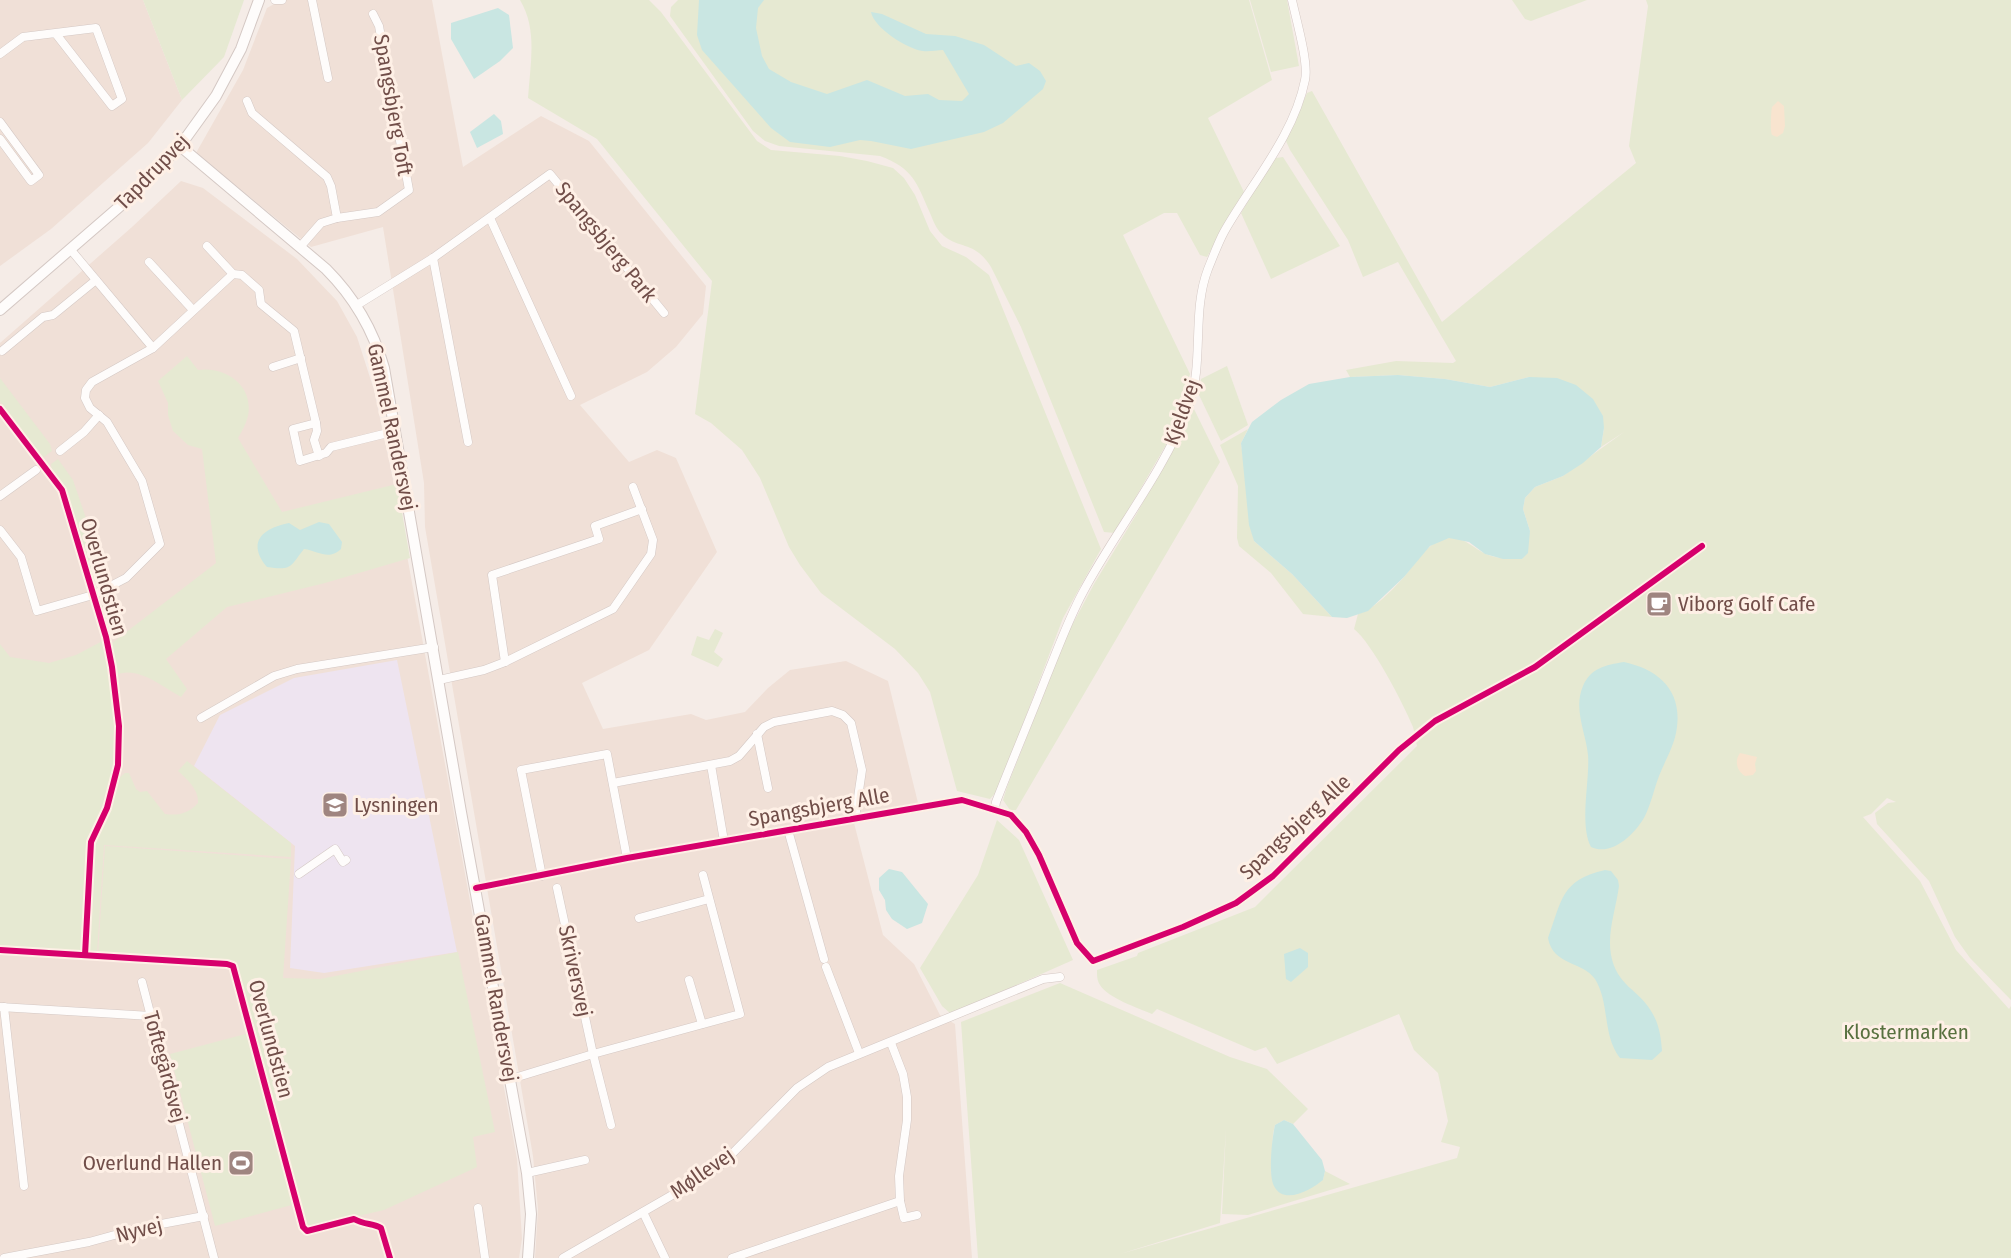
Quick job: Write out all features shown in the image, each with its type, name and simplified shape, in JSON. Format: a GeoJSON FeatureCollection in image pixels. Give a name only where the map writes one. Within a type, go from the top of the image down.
{"type":"FeatureCollection","features":[{"type":"Feature","properties":{"kind":"street","name":"Tapdrupvej"},"geometry":{"type":"LineString","coordinates":[[0,310],[126,201],[180,146],[221,87],[241,49],[259,0]]}},
{"type":"Feature","properties":{"kind":"street"},"geometry":{"type":"LineString","coordinates":[[275,0],[282,0]]}},
{"type":"Feature","properties":{"kind":"street"},"geometry":{"type":"LineString","coordinates":[[312,0],[328,78]]}},
{"type":"Feature","properties":{"kind":"street","name":"Kjeldvej"},"geometry":{"type":"LineString","coordinates":[[995,809],[1058,647],[1083,593],[1149,487],[1176,437],[1189,405],[1198,368],[1201,305],[1207,272],[1223,233],[1269,161],[1289,124],[1306,78],[1292,0]]}},
{"type":"Feature","properties":{"kind":"street","name":"Spangsbjerg Toft"},"geometry":{"type":"LineString","coordinates":[[300,247],[321,223],[337,218],[378,212],[409,190],[379,26],[373,14]]}},
{"type":"Feature","properties":{"kind":"street"},"geometry":{"type":"LineString","coordinates":[[0,54],[23,37],[96,28],[122,99],[112,106],[57,34]]}},
{"type":"Feature","properties":{"kind":"street"},"geometry":{"type":"LineString","coordinates":[[247,101],[252,113],[327,177],[337,218]]}},
{"type":"Feature","properties":{"kind":"street"},"geometry":{"type":"LineString","coordinates":[[0,122],[39,175],[31,181],[0,140]]}},
{"type":"Feature","properties":{"kind":"street","name":"Gammel Randersvej"},"geometry":{"type":"LineString","coordinates":[[180,146],[342,285],[357,304],[378,345],[396,431],[527,1173],[531,1214],[528,1258]]}},
{"type":"Feature","properties":{"kind":"street","name":"Spangsbjerg Park"},"geometry":{"type":"LineString","coordinates":[[357,304],[433,258],[550,174],[663,313]]}},
{"type":"Feature","properties":{"kind":"street"},"geometry":{"type":"LineString","coordinates":[[490,218],[571,396]]}},
{"type":"Feature","properties":{"kind":"street"},"geometry":{"type":"LineString","coordinates":[[207,246],[233,274],[242,275],[259,290],[261,304],[294,331],[316,423],[317,431],[314,440],[319,456]]}},
{"type":"Feature","properties":{"kind":"street"},"geometry":{"type":"LineString","coordinates":[[71,250],[153,348]]}},
{"type":"Feature","properties":{"kind":"street"},"geometry":{"type":"LineString","coordinates":[[433,258],[468,442]]}},
{"type":"Feature","properties":{"kind":"street"},"geometry":{"type":"LineString","coordinates":[[149,262],[193,310]]}},
{"type":"Feature","properties":{"kind":"street"},"geometry":{"type":"LineString","coordinates":[[0,530],[21,557],[37,611],[93,595],[126,578],[160,544],[142,481],[107,422],[90,408],[86,390],[92,382],[153,348],[233,274]]}},
{"type":"Feature","properties":{"kind":"street"},"geometry":{"type":"LineString","coordinates":[[2,351],[43,317],[52,315],[96,280]]}},
{"type":"Feature","properties":{"kind":"street"},"geometry":{"type":"LineString","coordinates":[[273,367],[301,358]]}},
{"type":"Feature","properties":{"kind":"street"},"geometry":{"type":"LineString","coordinates":[[60,451],[84,432],[99,415]]}},
{"type":"Feature","properties":{"kind":"street"},"geometry":{"type":"LineString","coordinates":[[316,423],[293,429],[300,461],[326,453],[331,447],[396,431]]}},
{"type":"Feature","properties":{"kind":"street"},"geometry":{"type":"LineString","coordinates":[[0,496],[36,470]]}},
{"type":"Feature","properties":{"kind":"street"},"geometry":{"type":"LineString","coordinates":[[439,680],[484,670],[505,662],[614,609],[651,554],[653,540],[633,487]]}},
{"type":"Feature","properties":{"kind":"street"},"geometry":{"type":"LineString","coordinates":[[505,662],[492,575],[599,539],[595,526],[642,509]]}},
{"type":"Feature","properties":{"kind":"street","name":"Spangsbjerg Alle"},"geometry":{"type":"LineString","coordinates":[[476,888],[627,858],[962,800],[1011,815],[1026,832],[1039,855],[1077,944],[1094,961],[1184,927],[1236,903],[1273,876],[1416,735],[1435,722],[1535,668],[1702,546]]}},
{"type":"Feature","properties":{"kind":"street"},"geometry":{"type":"LineString","coordinates":[[201,718],[274,676],[297,669],[434,647]]}},
{"type":"Feature","properties":{"kind":"street","name":"Spangsbjerg Alle"},"geometry":{"type":"LineString","coordinates":[[613,783],[730,761],[739,756],[764,727],[774,722],[832,711],[843,715],[851,723],[862,770],[857,818]]}},
{"type":"Feature","properties":{"kind":"street","name":"Spangsbjerg Alle"},"geometry":{"type":"LineString","coordinates":[[757,734],[768,788]]}},
{"type":"Feature","properties":{"kind":"street"},"geometry":{"type":"LineString","coordinates":[[542,876],[521,770],[608,754],[627,858]]}},
{"type":"Feature","properties":{"kind":"street","name":"Spangsbjerg Alle"},"geometry":{"type":"LineString","coordinates":[[711,765],[724,841]]}},
{"type":"Feature","properties":{"kind":"street"},"geometry":{"type":"LineString","coordinates":[[788,830],[825,963],[860,1053]]}},
{"type":"Feature","properties":{"kind":"street"},"geometry":{"type":"LineString","coordinates":[[299,874],[335,849],[343,862],[346,860]]}},
{"type":"Feature","properties":{"kind":"street"},"geometry":{"type":"LineString","coordinates":[[511,1079],[740,1014],[703,875]]}},
{"type":"Feature","properties":{"kind":"street","name":"Skriversvej"},"geometry":{"type":"LineString","coordinates":[[557,888],[611,1125]]}},
{"type":"Feature","properties":{"kind":"street"},"geometry":{"type":"LineString","coordinates":[[639,918],[709,898]]}},
{"type":"Feature","properties":{"kind":"street","name":"Møllevej"},"geometry":{"type":"LineString","coordinates":[[563,1258],[722,1164],[797,1088],[828,1067],[1043,979],[1060,977]]}},
{"type":"Feature","properties":{"kind":"street"},"geometry":{"type":"LineString","coordinates":[[690,980],[702,1024]]}},
{"type":"Feature","properties":{"kind":"street","name":"Toftegårdsvej"},"geometry":{"type":"LineString","coordinates":[[142,981],[214,1258]]}},
{"type":"Feature","properties":{"kind":"street"},"geometry":{"type":"LineString","coordinates":[[24,1186],[2,1007],[151,1016]]}},
{"type":"Feature","properties":{"kind":"street"},"geometry":{"type":"LineString","coordinates":[[891,1043],[903,1074],[907,1097],[907,1120],[899,1176],[900,1201],[904,1218],[916,1215]]}},
{"type":"Feature","properties":{"kind":"street"},"geometry":{"type":"LineString","coordinates":[[527,1173],[585,1160]]}},
{"type":"Feature","properties":{"kind":"street"},"geometry":{"type":"LineString","coordinates":[[732,1258],[900,1201]]}},
{"type":"Feature","properties":{"kind":"street"},"geometry":{"type":"LineString","coordinates":[[478,1208],[485,1258]]}},
{"type":"Feature","properties":{"kind":"street"},"geometry":{"type":"LineString","coordinates":[[642,1212],[665,1258]]}},
{"type":"Feature","properties":{"kind":"street","name":"Nyvej"},"geometry":{"type":"LineString","coordinates":[[4,1258],[89,1242],[140,1228],[204,1216]]}},
{"type":"Feature","properties":{"kind":"shaded area"},"geometry":{"type":"Polygon","coordinates":[[[0,0],[143,0],[182,100],[148,143],[51,229],[0,266],[0,0]]]}},
{"type":"Feature","properties":{"kind":"shaded area"},"geometry":{"type":"Polygon","coordinates":[[[281,0],[432,0],[463,167],[541,116],[589,141],[706,286],[703,314],[676,347],[647,372],[580,405],[629,462],[657,450],[676,458],[717,552],[649,650],[582,683],[603,729],[691,714],[706,720],[745,712],[768,688],[790,670],[846,661],[888,681],[920,811],[854,823],[883,935],[914,964],[940,1015],[955,1024],[972,1258],[535,1258],[538,1209],[533,1156],[425,527],[424,483],[383,227],[311,247],[196,153],[243,70],[267,8],[281,0]]]}},
{"type":"Feature","properties":{"kind":"shaded area"},"geometry":{"type":"Polygon","coordinates":[[[181,181],[203,188],[297,259],[337,301],[357,337],[374,390],[394,484],[517,1159],[522,1239],[519,1258],[0,1258],[0,343],[181,181]]]}},
{"type":"Feature","properties":{"kind":"shaded area","name":"Lysningen"},"geometry":{"type":"Polygon","coordinates":[[[397,660],[457,952],[324,973],[290,968],[295,846],[194,766],[220,715],[294,678],[397,660]]]}},
{"type":"Feature","properties":{"kind":"green space"},"geometry":{"type":"Polygon","coordinates":[[[143,0],[244,0],[224,57],[182,100],[143,0]]]}},
{"type":"Feature","properties":{"kind":"green space"},"geometry":{"type":"Polygon","coordinates":[[[520,0],[649,0],[661,12],[757,141],[771,150],[840,156],[893,168],[904,178],[915,195],[930,231],[942,246],[966,257],[989,275],[1101,549],[1063,618],[998,790],[990,799],[957,791],[930,692],[918,673],[895,649],[821,593],[789,547],[760,478],[742,450],[711,423],[695,414],[712,281],[597,139],[528,98],[531,35],[526,11],[520,0]]]}},
{"type":"Feature","properties":{"kind":"green space"},"geometry":{"type":"Polygon","coordinates":[[[678,0],[1249,0],[1272,80],[1208,118],[1244,192],[1207,257],[1200,255],[1177,213],[1164,213],[1123,235],[1190,374],[1167,443],[1115,533],[1104,532],[1021,327],[986,260],[975,250],[946,238],[940,232],[917,185],[907,171],[891,161],[880,156],[779,146],[765,141],[753,131],[670,16],[671,7],[678,0]]]}},
{"type":"Feature","properties":{"kind":"green space"},"geometry":{"type":"Polygon","coordinates":[[[1250,0],[1287,0],[1299,66],[1271,72],[1250,0]]]}},
{"type":"Feature","properties":{"kind":"green space"},"geometry":{"type":"Polygon","coordinates":[[[1512,0],[1587,0],[1531,21],[1525,19],[1512,0]]]}},
{"type":"Feature","properties":{"kind":"green space","name":"Klostermarken"},"geometry":{"type":"Polygon","coordinates":[[[1646,0],[2011,0],[2011,1000],[1970,958],[1955,937],[1929,881],[1877,824],[1875,813],[1888,803],[1896,802],[1887,798],[1871,814],[1863,817],[1920,881],[1956,950],[2009,1009],[2011,1006],[2011,1258],[978,1258],[961,1022],[1060,983],[1230,1057],[1267,1069],[1308,1109],[1293,1124],[1284,1120],[1275,1125],[1271,1173],[1323,1180],[1325,1171],[1350,1184],[1248,1215],[1222,1214],[1226,1129],[1220,1223],[1120,1254],[1457,1158],[1460,1147],[1441,1142],[1448,1121],[1438,1073],[1414,1050],[1399,1014],[1277,1064],[1266,1047],[1255,1051],[1157,1009],[1152,1014],[1116,998],[1100,985],[1097,970],[1137,956],[1138,953],[1255,907],[1417,746],[1413,727],[1395,690],[1370,647],[1354,629],[1358,614],[1371,608],[1383,598],[1423,553],[1441,540],[1460,539],[1490,556],[1522,559],[1530,531],[1523,509],[1525,498],[1535,487],[1563,476],[1624,432],[1601,447],[1604,428],[1529,377],[1490,387],[1445,379],[1398,375],[1350,377],[1346,370],[1396,361],[1453,363],[1456,361],[1398,262],[1363,277],[1348,240],[1290,150],[1286,141],[1307,93],[1312,91],[1442,322],[1636,163],[1629,146],[1648,6],[1646,0]]]}},
{"type":"Feature","properties":{"kind":"green space"},"geometry":{"type":"Polygon","coordinates":[[[1283,157],[1340,246],[1271,279],[1241,213],[1272,161],[1283,157]]]}},
{"type":"Feature","properties":{"kind":"green space"},"geometry":{"type":"Polygon","coordinates":[[[187,356],[198,370],[218,371],[235,380],[247,395],[248,416],[238,438],[282,512],[397,484],[410,558],[325,583],[227,607],[166,659],[187,689],[181,697],[140,675],[123,673],[115,676],[121,728],[118,779],[125,773],[129,773],[136,789],[140,792],[147,791],[165,814],[183,813],[198,803],[195,790],[178,771],[187,761],[291,843],[291,857],[104,845],[97,953],[88,952],[88,960],[0,954],[0,644],[10,657],[49,663],[76,655],[110,637],[112,643],[216,563],[202,449],[188,445],[173,431],[168,415],[168,403],[158,381],[187,356]]]}},
{"type":"Feature","properties":{"kind":"green space"},"geometry":{"type":"Polygon","coordinates":[[[1227,366],[1248,425],[1221,441],[1199,395],[1201,379],[1227,366]]]}},
{"type":"Feature","properties":{"kind":"green space"},"geometry":{"type":"Polygon","coordinates":[[[0,378],[50,444],[52,451],[44,457],[0,401],[0,378]]]}},
{"type":"Feature","properties":{"kind":"green space"},"geometry":{"type":"Polygon","coordinates":[[[1194,409],[1220,462],[1016,810],[1010,810],[1003,800],[1007,787],[1068,633],[1194,409]]]}},
{"type":"Feature","properties":{"kind":"green space"},"geometry":{"type":"Polygon","coordinates":[[[1248,429],[1241,443],[1254,541],[1292,574],[1332,617],[1303,614],[1271,573],[1239,546],[1237,538],[1238,486],[1220,445],[1248,429]]]}},
{"type":"Feature","properties":{"kind":"green space"},"geometry":{"type":"Polygon","coordinates":[[[58,459],[73,480],[108,583],[97,588],[65,488],[52,471],[51,464],[58,459]]]}},
{"type":"Feature","properties":{"kind":"green space"},"geometry":{"type":"Polygon","coordinates":[[[715,629],[723,633],[714,652],[723,659],[718,667],[691,655],[697,636],[709,640],[715,629]]]}},
{"type":"Feature","properties":{"kind":"green space"},"geometry":{"type":"Polygon","coordinates":[[[997,820],[1019,840],[1073,960],[951,1014],[942,1006],[920,968],[978,875],[997,820]]]}},
{"type":"Feature","properties":{"kind":"green space"},"geometry":{"type":"Polygon","coordinates":[[[105,846],[291,859],[283,978],[320,979],[458,952],[495,1132],[473,1137],[477,1167],[384,1210],[307,1228],[299,1203],[215,1226],[170,1054],[253,1032],[235,963],[98,954],[105,846]]]}},
{"type":"Feature","properties":{"kind":"sand"},"geometry":{"type":"Polygon","coordinates":[[[1778,101],[1784,106],[1785,126],[1783,133],[1777,137],[1772,135],[1771,121],[1772,107],[1778,101]]]}},
{"type":"Feature","properties":{"kind":"sand"},"geometry":{"type":"Polygon","coordinates":[[[1740,753],[1757,757],[1756,771],[1753,775],[1745,776],[1738,769],[1737,759],[1740,753]]]}},
{"type":"Feature","properties":{"kind":"water"},"geometry":{"type":"Polygon","coordinates":[[[699,0],[764,0],[758,8],[756,28],[762,56],[769,69],[791,82],[827,94],[867,80],[905,96],[928,94],[939,100],[962,101],[969,94],[943,50],[923,51],[900,42],[878,25],[871,12],[882,14],[926,34],[955,36],[984,45],[1016,66],[1029,63],[1040,71],[1046,81],[1043,89],[1003,123],[984,132],[911,149],[860,140],[830,147],[790,142],[771,128],[702,50],[697,35],[699,0]]]}},
{"type":"Feature","properties":{"kind":"water"},"geometry":{"type":"Polygon","coordinates":[[[498,8],[509,15],[513,48],[500,61],[474,79],[451,39],[451,23],[498,8]]]}},
{"type":"Feature","properties":{"kind":"water"},"geometry":{"type":"Polygon","coordinates":[[[494,114],[501,121],[503,134],[477,148],[470,132],[494,114]]]}},
{"type":"Feature","properties":{"kind":"water"},"geometry":{"type":"Polygon","coordinates":[[[1398,375],[1445,379],[1490,387],[1529,377],[1557,378],[1576,385],[1593,399],[1603,416],[1601,447],[1563,476],[1535,487],[1525,498],[1523,509],[1530,531],[1528,553],[1522,559],[1503,559],[1485,554],[1469,542],[1449,538],[1430,546],[1404,577],[1368,611],[1347,618],[1332,617],[1292,574],[1254,541],[1249,525],[1241,443],[1252,422],[1281,400],[1309,384],[1350,377],[1398,375]]]}},
{"type":"Feature","properties":{"kind":"water"},"geometry":{"type":"Polygon","coordinates":[[[319,522],[329,524],[342,542],[341,549],[328,555],[304,549],[286,568],[267,567],[258,550],[260,538],[265,533],[272,528],[289,523],[300,530],[319,522]]]}},
{"type":"Feature","properties":{"kind":"water"},"geometry":{"type":"Polygon","coordinates":[[[1624,662],[1649,671],[1667,685],[1673,695],[1678,719],[1671,750],[1641,823],[1622,842],[1607,849],[1599,849],[1591,847],[1586,827],[1588,755],[1580,712],[1580,695],[1586,680],[1594,671],[1624,662]]]}},
{"type":"Feature","properties":{"kind":"water"},"geometry":{"type":"Polygon","coordinates":[[[889,869],[902,872],[928,904],[922,923],[907,929],[892,919],[886,910],[885,900],[879,890],[879,878],[889,869]]]}},
{"type":"Feature","properties":{"kind":"water"},"geometry":{"type":"Polygon","coordinates":[[[1605,870],[1611,871],[1618,880],[1619,886],[1611,929],[1611,955],[1618,974],[1646,1004],[1656,1020],[1662,1051],[1652,1060],[1620,1058],[1614,1049],[1603,998],[1595,979],[1590,973],[1556,954],[1548,938],[1561,902],[1571,886],[1590,874],[1605,870]]]}},
{"type":"Feature","properties":{"kind":"water"},"geometry":{"type":"Polygon","coordinates":[[[1300,948],[1308,953],[1308,967],[1291,982],[1286,979],[1284,954],[1300,948]]]}},
{"type":"Feature","properties":{"kind":"water"},"geometry":{"type":"Polygon","coordinates":[[[1284,1120],[1293,1124],[1322,1160],[1325,1171],[1323,1180],[1318,1184],[1291,1195],[1279,1192],[1274,1186],[1271,1174],[1275,1125],[1284,1120]]]}},
{"type":"Feature","properties":{"kind":"cycle path","name":"Overlundstien"},"geometry":{"type":"LineString","coordinates":[[0,409],[62,490],[106,637],[112,667],[119,726],[118,765],[107,808],[91,842],[85,955]]}},
{"type":"Feature","properties":{"kind":"cycle path"},"geometry":{"type":"LineString","coordinates":[[476,888],[627,858],[962,800],[1011,815],[1026,832],[1039,855],[1077,943],[1093,961],[1183,927],[1236,903],[1273,876],[1399,750],[1435,721],[1535,667],[1702,546]]}},
{"type":"Feature","properties":{"kind":"cycle path","name":"Overlundstien"},"geometry":{"type":"LineString","coordinates":[[0,950],[233,966],[303,1227],[307,1231],[354,1219],[375,1225],[381,1228],[390,1258]]}},
{"type":"Feature","properties":{"kind":"place","name":"Viborg Golf Cafe"},"geometry":{"type":"Point","coordinates":[1659,604]}},
{"type":"Feature","properties":{"kind":"place","name":"Lysningen"},"geometry":{"type":"Point","coordinates":[335,805]}},
{"type":"Feature","properties":{"kind":"place","name":"Overlund Hallen"},"geometry":{"type":"Point","coordinates":[241,1163]}}]}
